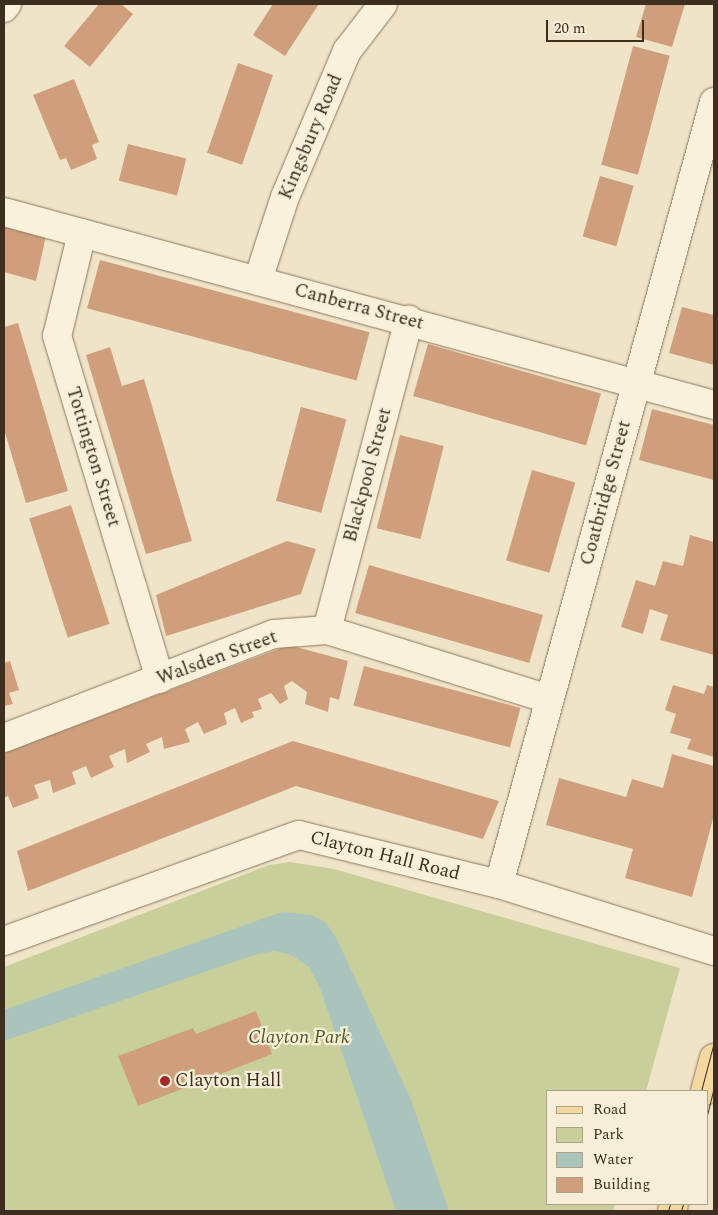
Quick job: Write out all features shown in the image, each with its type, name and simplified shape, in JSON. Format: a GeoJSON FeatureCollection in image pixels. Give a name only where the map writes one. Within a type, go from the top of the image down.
{"type":"FeatureCollection","features":[{"type":"Feature","properties":{"kind":"main road"},"geometry":{"type":"LineString","coordinates":[[705,1090],[714,1058]]}},
{"type":"Feature","properties":{"kind":"street"},"geometry":{"type":"LineString","coordinates":[[4,8],[7,4]]}},
{"type":"Feature","properties":{"kind":"street","name":"Kingsbury Road"},"geometry":{"type":"LineString","coordinates":[[258,280],[285,197],[347,51],[383,4]]}},
{"type":"Feature","properties":{"kind":"street","name":"Coatbridge Street"},"geometry":{"type":"LineString","coordinates":[[499,884],[714,102]]}},
{"type":"Feature","properties":{"kind":"street","name":"Canberra Street"},"geometry":{"type":"LineString","coordinates":[[4,212],[409,320],[714,405]]}},
{"type":"Feature","properties":{"kind":"street","name":"Tottington Street"},"geometry":{"type":"LineString","coordinates":[[82,233],[57,336],[160,679]]}},
{"type":"Feature","properties":{"kind":"street","name":"Blackpool Street"},"geometry":{"type":"LineString","coordinates":[[327,630],[409,320]]}},
{"type":"Feature","properties":{"kind":"street","name":"Walsden Street"},"geometry":{"type":"LineString","coordinates":[[4,738],[274,634],[327,630],[549,699]]}},
{"type":"Feature","properties":{"kind":"street","name":"Clayton Hall Road"},"geometry":{"type":"LineString","coordinates":[[4,941],[299,835],[499,884],[714,951]]}},
{"type":"Feature","properties":{"kind":"green space","name":"Clayton Park"},"geometry":{"type":"Polygon","coordinates":[[[290,862],[334,869],[680,968],[646,1090],[546,1090],[546,1205],[615,1205],[613,1211],[4,1211],[4,967],[269,865],[290,862]]]}},
{"type":"Feature","properties":{"kind":"water"},"geometry":{"type":"Polygon","coordinates":[[[282,912],[312,915],[325,922],[336,937],[411,1100],[449,1211],[396,1211],[320,988],[309,967],[291,955],[274,951],[254,955],[4,1041],[4,1010],[282,912]]]}},
{"type":"Feature","properties":{"kind":"building"},"geometry":{"type":"Polygon","coordinates":[[[99,4],[121,4],[133,14],[90,67],[64,46],[99,4]]]}},
{"type":"Feature","properties":{"kind":"building"},"geometry":{"type":"Polygon","coordinates":[[[273,4],[319,4],[285,56],[253,35],[273,4]]]}},
{"type":"Feature","properties":{"kind":"building"},"geometry":{"type":"Polygon","coordinates":[[[646,4],[685,4],[672,47],[636,37],[646,4]]]}},
{"type":"Feature","properties":{"kind":"building"},"geometry":{"type":"Polygon","coordinates":[[[633,46],[670,56],[638,175],[601,165],[633,46]]]}},
{"type":"Feature","properties":{"kind":"building"},"geometry":{"type":"Polygon","coordinates":[[[238,63],[273,75],[242,165],[207,153],[238,63]]]}},
{"type":"Feature","properties":{"kind":"building"},"geometry":{"type":"Polygon","coordinates":[[[74,79],[99,142],[92,145],[97,159],[71,170],[66,158],[60,160],[33,95],[74,79]]]}},
{"type":"Feature","properties":{"kind":"building"},"geometry":{"type":"Polygon","coordinates":[[[128,144],[186,159],[177,195],[119,181],[128,144]]]}},
{"type":"Feature","properties":{"kind":"building"},"geometry":{"type":"Polygon","coordinates":[[[600,176],[634,186],[616,246],[583,237],[600,176]]]}},
{"type":"Feature","properties":{"kind":"building"},"geometry":{"type":"Polygon","coordinates":[[[4,225],[46,236],[36,281],[4,272],[4,225]]]}},
{"type":"Feature","properties":{"kind":"building"},"geometry":{"type":"Polygon","coordinates":[[[100,260],[369,332],[357,381],[87,308],[100,260]]]}},
{"type":"Feature","properties":{"kind":"building"},"geometry":{"type":"Polygon","coordinates":[[[682,307],[714,315],[714,365],[669,353],[682,307]]]}},
{"type":"Feature","properties":{"kind":"building"},"geometry":{"type":"Polygon","coordinates":[[[18,323],[68,491],[26,503],[4,429],[4,327],[18,323]]]}},
{"type":"Feature","properties":{"kind":"building"},"geometry":{"type":"Polygon","coordinates":[[[428,344],[601,394],[586,446],[413,396],[428,344]]]}},
{"type":"Feature","properties":{"kind":"building"},"geometry":{"type":"Polygon","coordinates":[[[110,347],[122,386],[144,379],[192,541],[146,554],[86,355],[110,347]]]}},
{"type":"Feature","properties":{"kind":"building"},"geometry":{"type":"Polygon","coordinates":[[[301,407],[346,419],[321,513],[276,501],[301,407]]]}},
{"type":"Feature","properties":{"kind":"building"},"geometry":{"type":"Polygon","coordinates":[[[652,409],[714,425],[714,480],[639,460],[652,409]]]}},
{"type":"Feature","properties":{"kind":"building"},"geometry":{"type":"Polygon","coordinates":[[[400,435],[444,446],[420,539],[377,528],[400,435]]]}},
{"type":"Feature","properties":{"kind":"building"},"geometry":{"type":"Polygon","coordinates":[[[532,470],[575,482],[549,573],[506,560],[532,470]]]}},
{"type":"Feature","properties":{"kind":"building"},"geometry":{"type":"Polygon","coordinates":[[[71,505],[110,624],[68,637],[29,519],[71,505]]]}},
{"type":"Feature","properties":{"kind":"building"},"geometry":{"type":"Polygon","coordinates":[[[690,535],[714,542],[714,655],[660,640],[668,615],[650,609],[643,634],[621,627],[636,580],[655,586],[663,561],[683,566],[690,535]]]}},
{"type":"Feature","properties":{"kind":"building"},"geometry":{"type":"Polygon","coordinates":[[[287,541],[316,549],[301,594],[166,636],[156,595],[287,541]]]}},
{"type":"Feature","properties":{"kind":"building"},"geometry":{"type":"Polygon","coordinates":[[[369,565],[543,615],[529,663],[355,613],[369,565]]]}},
{"type":"Feature","properties":{"kind":"building"},"geometry":{"type":"Polygon","coordinates":[[[289,645],[348,661],[339,700],[330,697],[328,712],[305,704],[307,692],[292,681],[284,686],[288,699],[280,704],[271,693],[258,699],[262,709],[252,712],[254,717],[241,723],[235,708],[224,713],[227,724],[204,734],[198,722],[185,729],[190,742],[164,749],[162,737],[146,744],[150,752],[127,763],[125,749],[109,756],[114,767],[91,778],[86,766],[72,772],[76,784],[53,793],[50,780],[34,785],[39,798],[13,808],[8,796],[4,798],[4,753],[289,645]]]}},
{"type":"Feature","properties":{"kind":"building"},"geometry":{"type":"Polygon","coordinates":[[[10,661],[19,690],[9,693],[13,704],[4,706],[4,663],[10,661]]]}},
{"type":"Feature","properties":{"kind":"building"},"geometry":{"type":"Polygon","coordinates":[[[364,666],[520,708],[510,748],[353,706],[364,666]]]}},
{"type":"Feature","properties":{"kind":"building"},"geometry":{"type":"Polygon","coordinates":[[[673,685],[704,694],[707,685],[714,687],[714,757],[687,749],[691,739],[670,733],[676,714],[665,710],[673,685]]]}},
{"type":"Feature","properties":{"kind":"building"},"geometry":{"type":"Polygon","coordinates":[[[293,741],[499,801],[483,839],[296,786],[28,891],[17,851],[293,741]]]}},
{"type":"Feature","properties":{"kind":"building"},"geometry":{"type":"Polygon","coordinates":[[[672,754],[714,766],[714,815],[692,897],[625,878],[633,849],[546,825],[559,778],[626,797],[632,779],[663,788],[672,754]]]}},
{"type":"Feature","properties":{"kind":"building","name":"Clayton Hall"},"geometry":{"type":"Polygon","coordinates":[[[256,1011],[272,1054],[138,1106],[118,1056],[193,1028],[196,1034],[256,1011]]]}},
{"type":"Feature","properties":{"kind":"tram line"},"geometry":{"type":"LineString","coordinates":[[701,1090],[714,1042]]}},
{"type":"Feature","properties":{"kind":"tram line"},"geometry":{"type":"LineString","coordinates":[[708,1111],[714,1086]]}},
{"type":"Feature","properties":{"kind":"tram line"},"geometry":{"type":"LineString","coordinates":[[668,1211],[670,1205]]}},
{"type":"Feature","properties":{"kind":"tram line"},"geometry":{"type":"LineString","coordinates":[[681,1211],[683,1205]]}},
{"type":"Feature","properties":{"kind":"place","name":"Clayton Hall"},"geometry":{"type":"Point","coordinates":[165,1081]}}]}
